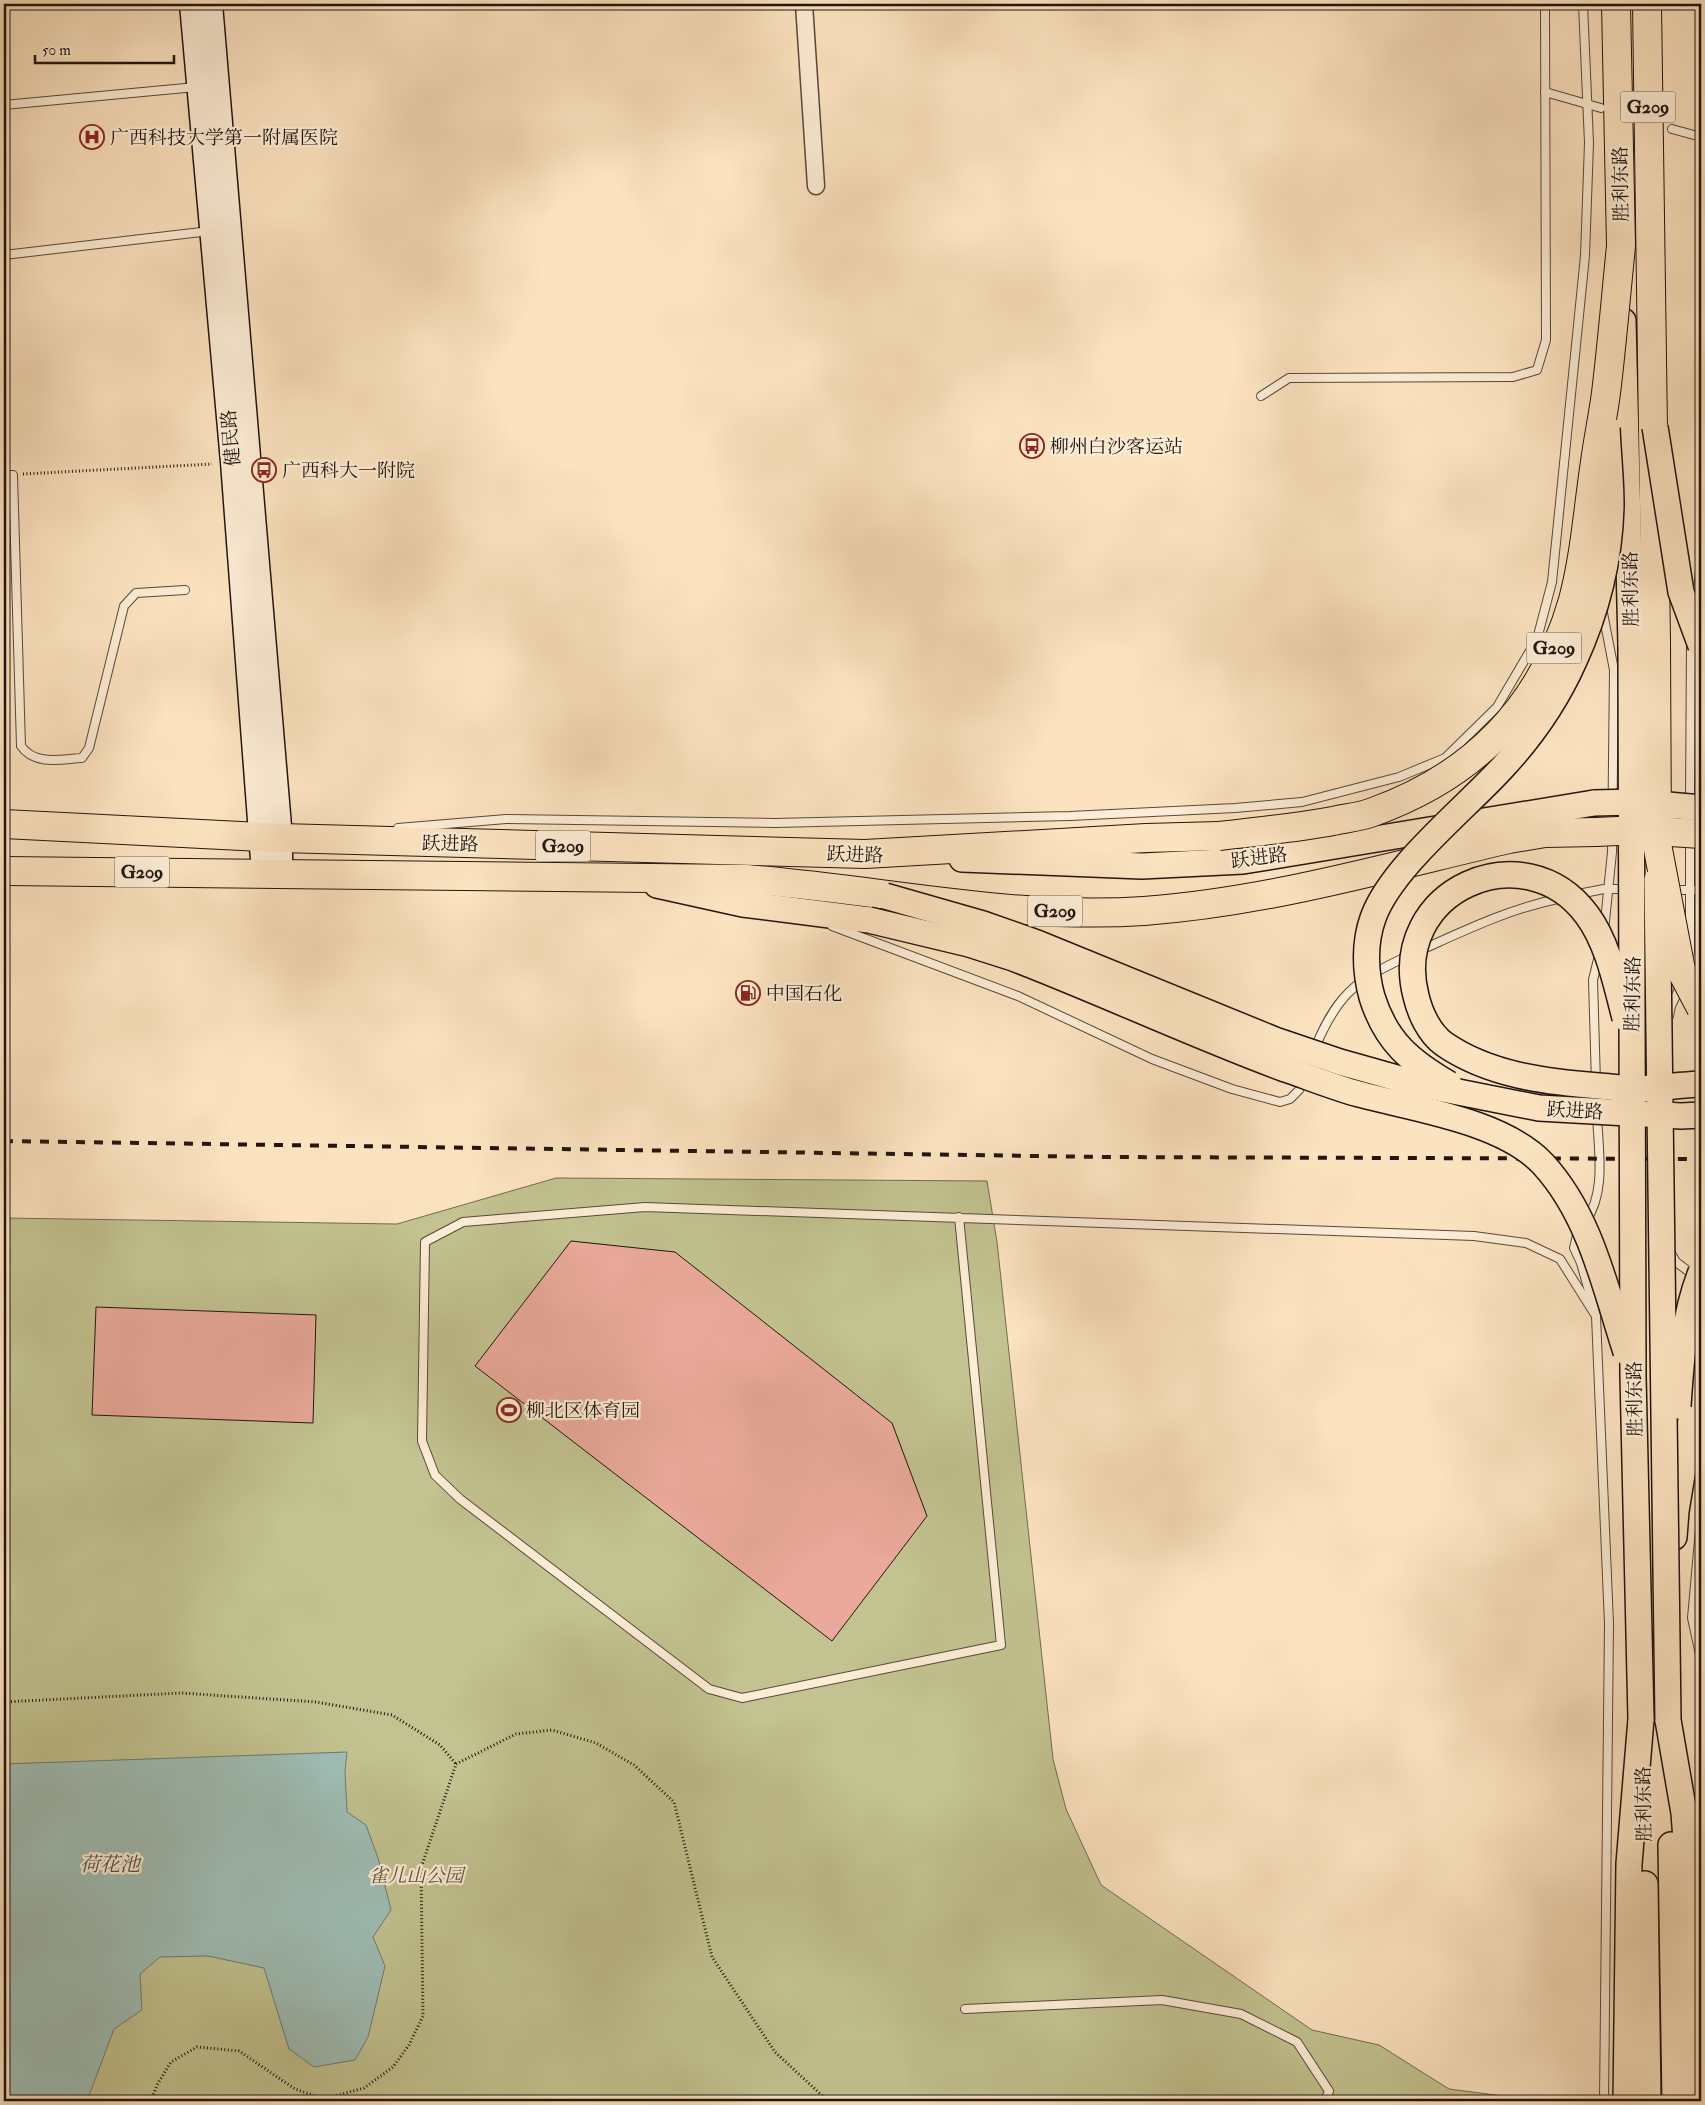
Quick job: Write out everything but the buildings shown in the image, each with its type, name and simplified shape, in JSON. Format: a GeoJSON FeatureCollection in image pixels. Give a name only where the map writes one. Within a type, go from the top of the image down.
{"type":"FeatureCollection","features":[{"type":"Feature","properties":{"kind":"highway","name":"胜利东路"},"geometry":{"type":"LineString","coordinates":[[1616,4],[1621,246]]}},
{"type":"Feature","properties":{"kind":"highway","name":"胜利东路"},"geometry":{"type":"LineString","coordinates":[[1648,4],[1649,210],[1655,427],[1657,844]]}},
{"type":"Feature","properties":{"kind":"highway","name":"G209"},"geometry":{"type":"LineString","coordinates":[[865,854],[1146,838],[1219,836],[1291,829],[1371,813],[1429,788],[1469,761],[1520,712],[1538,685],[1564,627],[1573,598],[1587,528],[1606,395],[1621,246]]}},
{"type":"Feature","properties":{"kind":"highway","name":"G209"},"geometry":{"type":"LineString","coordinates":[[877,894],[978,908],[1034,911],[1143,911],[1242,899],[1349,877],[1545,832],[1640,830],[1696,818]]}},
{"type":"Feature","properties":{"kind":"highway","name":"跃进路"},"geometry":{"type":"LineString","coordinates":[[4,824],[271,838],[865,854]]}},
{"type":"Feature","properties":{"kind":"highway","name":"G209"},"geometry":{"type":"LineString","coordinates":[[1657,844],[1681,970],[1701,1008]]}},
{"type":"Feature","properties":{"kind":"highway","name":"跃进路"},"geometry":{"type":"LineString","coordinates":[[4,871],[746,879],[833,887],[877,894]]}},
{"type":"Feature","properties":{"kind":"main road","name":"健民路"},"geometry":{"type":"LineString","coordinates":[[191,4],[232,462],[271,838]]}},
{"type":"Feature","properties":{"kind":"main road","name":"健民路"},"geometry":{"type":"LineString","coordinates":[[211,4],[272,873]]}},
{"type":"Feature","properties":{"kind":"main road","name":"胜利东路"},"geometry":{"type":"LineString","coordinates":[[1621,246],[1631,646],[1634,951],[1632,1042],[1633,1376],[1648,2101]]}},
{"type":"Feature","properties":{"kind":"main road"},"geometry":{"type":"LineString","coordinates":[[1469,1095],[1413,1061],[1402,1051],[1386,1029],[1374,1004],[1368,980],[1367,954],[1369,933],[1373,918],[1391,885],[1415,856],[1505,765],[1532,731],[1574,662],[1595,604],[1604,563],[1611,505],[1606,395]]}},
{"type":"Feature","properties":{"kind":"main road"},"geometry":{"type":"LineString","coordinates":[[1655,427],[1681,592],[1701,646]]}},
{"type":"Feature","properties":{"kind":"main road","name":"跃进路"},"geometry":{"type":"LineString","coordinates":[[865,854],[1132,866],[1199,864],[1272,856],[1594,803],[1635,802],[1696,818]]}},
{"type":"Feature","properties":{"kind":"main road","name":"胜利东路"},"geometry":{"type":"LineString","coordinates":[[1657,844],[1656,954],[1674,1982],[1674,2101]]}},
{"type":"Feature","properties":{"kind":"main road"},"geometry":{"type":"LineString","coordinates":[[1632,1042],[1607,958],[1594,925],[1575,902],[1557,889],[1535,878],[1520,875],[1486,878],[1458,888],[1435,908],[1426,920],[1418,936],[1413,955],[1414,987],[1423,1016],[1443,1043],[1472,1060],[1502,1072],[1567,1083],[1636,1089],[1701,1084]]}},
{"type":"Feature","properties":{"kind":"main road"},"geometry":{"type":"LineString","coordinates":[[628,878],[744,904],[869,920],[969,944],[1013,958],[1284,1068],[1356,1093],[1455,1118],[1517,1143],[1542,1162],[1560,1185],[1579,1217],[1597,1262],[1633,1376]]}},
{"type":"Feature","properties":{"kind":"main road","name":"跃进路"},"geometry":{"type":"LineString","coordinates":[[877,894],[1037,943],[1276,1040],[1340,1062],[1418,1084],[1539,1108],[1681,1116],[1701,1115]]}},
{"type":"Feature","properties":{"kind":"main road"},"geometry":{"type":"LineString","coordinates":[[1667,1637],[1676,1511],[1677,1415],[1682,1344],[1690,1302],[1701,1272]]}},
{"type":"Feature","properties":{"kind":"main road"},"geometry":{"type":"LineString","coordinates":[[1676,1511],[1701,1359]]}},
{"type":"Feature","properties":{"kind":"main road"},"geometry":{"type":"LineString","coordinates":[[1626,2101],[1629,1864],[1641,1719]]}},
{"type":"Feature","properties":{"kind":"main road"},"geometry":{"type":"LineString","coordinates":[[1668,1720],[1684,1813],[1693,1930],[1695,2101]]}},
{"type":"Feature","properties":{"kind":"street"},"geometry":{"type":"LineString","coordinates":[[804,4],[816,186]]}},
{"type":"Feature","properties":{"kind":"lane"},"geometry":{"type":"LineString","coordinates":[[1261,396],[1289,378],[1513,377],[1537,370],[1546,340],[1545,4]]}},
{"type":"Feature","properties":{"kind":"lane"},"geometry":{"type":"LineString","coordinates":[[389,829],[506,819],[775,823],[1070,816],[1235,808],[1302,802],[1399,777],[1445,758],[1497,707],[1537,640],[1559,585],[1585,256],[1589,143],[1583,4]]}},
{"type":"Feature","properties":{"kind":"lane"},"geometry":{"type":"LineString","coordinates":[[1701,4],[1701,174]]}},
{"type":"Feature","properties":{"kind":"lane"},"geometry":{"type":"LineString","coordinates":[[4,105],[198,87]]}},
{"type":"Feature","properties":{"kind":"lane"},"geometry":{"type":"LineString","coordinates":[[1545,92],[1601,108]]}},
{"type":"Feature","properties":{"kind":"lane"},"geometry":{"type":"LineString","coordinates":[[1672,129],[1701,137]]}},
{"type":"Feature","properties":{"kind":"lane"},"geometry":{"type":"LineString","coordinates":[[4,255],[212,231]]}},
{"type":"Feature","properties":{"kind":"lane"},"geometry":{"type":"LineString","coordinates":[[4,475],[13,475],[21,746],[27,754],[42,760],[82,758],[89,748],[124,606],[136,593],[185,590]]}},
{"type":"Feature","properties":{"kind":"lane"},"geometry":{"type":"LineString","coordinates":[[1701,562],[1690,654],[1696,818],[1690,890],[1688,971],[1671,1006],[1668,1023],[1669,1248],[1676,1262],[1701,1281]]}},
{"type":"Feature","properties":{"kind":"lane"},"geometry":{"type":"LineString","coordinates":[[1559,585],[1586,596],[1604,608],[1614,670],[1612,852],[1607,921],[1593,980],[1599,1186],[1592,1213],[1577,1232],[1574,1248],[1581,1263],[1596,1316],[1609,1624],[1604,2101]]}},
{"type":"Feature","properties":{"kind":"lane"},"geometry":{"type":"LineString","coordinates":[[271,838],[369,831]]}},
{"type":"Feature","properties":{"kind":"lane"},"geometry":{"type":"LineString","coordinates":[[793,910],[1018,996],[1152,1059],[1232,1089],[1280,1102],[1290,1099],[1299,1090],[1331,1014],[1341,999],[1354,986],[1392,964],[1486,920],[1533,903],[1608,889],[1701,890]]}},
{"type":"Feature","properties":{"kind":"lane"},"geometry":{"type":"LineString","coordinates":[[958,1217],[1000,1645],[742,1698],[709,1688],[460,1499],[435,1475],[422,1441],[425,1242],[463,1222],[645,1207],[958,1217],[1474,1236],[1526,1243],[1560,1260],[1596,1316]]}},
{"type":"Feature","properties":{"kind":"lane"},"geometry":{"type":"LineString","coordinates":[[1701,1518],[1692,1618],[1701,1659]]}},
{"type":"Feature","properties":{"kind":"lane"},"geometry":{"type":"LineString","coordinates":[[965,2009],[1162,2000],[1241,2014],[1297,2042],[1329,2091],[1325,2101]]}},
{"type":"Feature","properties":{"kind":"path"},"geometry":{"type":"LineString","coordinates":[[13,475],[232,462]]}},
{"type":"Feature","properties":{"kind":"path"},"geometry":{"type":"LineString","coordinates":[[4,1702],[181,1693],[316,1702],[392,1715],[440,1745],[456,1764]]}},
{"type":"Feature","properties":{"kind":"path"},"geometry":{"type":"LineString","coordinates":[[151,2101],[157,2085],[171,2062],[197,2047],[239,2051],[295,2089],[324,2099],[364,2088],[393,2067],[409,2045],[423,2016],[421,1868],[456,1764],[516,1734],[552,1730],[596,1743],[634,1765],[674,1802],[712,1957],[775,2052],[828,2101]]}},
{"type":"Feature","properties":{"kind":"green space","name":"雀儿山公园"},"geometry":{"type":"Polygon","coordinates":[[[556,1178],[987,1181],[997,1242],[1053,1759],[1066,1809],[1101,1885],[1312,2030],[1379,2045],[1449,2089],[1542,2101],[4,2101],[4,1218],[397,1224],[556,1178]]]}},
{"type":"Feature","properties":{"kind":"water","name":"荷花池"},"geometry":{"type":"Polygon","coordinates":[[[347,1752],[345,1771],[347,1812],[366,1825],[378,1858],[391,1910],[373,1937],[385,1966],[368,2037],[355,2060],[314,2067],[289,2049],[264,1968],[208,1956],[160,1957],[140,1974],[142,2010],[114,2029],[87,2101],[4,2101],[4,1764],[347,1752]]]}},
{"type":"Feature","properties":{"kind":"railway"},"geometry":{"type":"LineString","coordinates":[[4,1141],[1107,1157],[1701,1159]]}},
{"type":"Feature","properties":{"kind":"place","name":"广西科技大学第一附属医院"},"geometry":{"type":"Point","coordinates":[92,137]}},
{"type":"Feature","properties":{"kind":"place","name":"柳州白沙客运站"},"geometry":{"type":"Point","coordinates":[1032,446]}},
{"type":"Feature","properties":{"kind":"place","name":"广西科大一附院"},"geometry":{"type":"Point","coordinates":[264,470]}},
{"type":"Feature","properties":{"kind":"place","name":"中国石化"},"geometry":{"type":"Point","coordinates":[748,993]}},
{"type":"Feature","properties":{"kind":"place","name":"柳北区体育园"},"geometry":{"type":"Point","coordinates":[509,1410]}}]}
